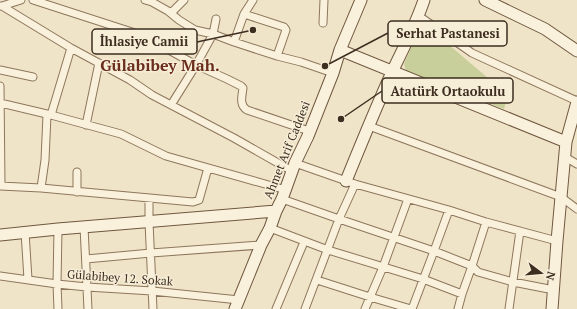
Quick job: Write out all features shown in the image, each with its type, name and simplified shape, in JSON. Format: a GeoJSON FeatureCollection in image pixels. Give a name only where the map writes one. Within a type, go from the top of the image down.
{"type":"FeatureCollection","features":[{"type":"Feature","properties":{"kind":"street"},"geometry":{"type":"LineString","coordinates":[[1,6],[21,0]]}},
{"type":"Feature","properties":{"kind":"street"},"geometry":{"type":"LineString","coordinates":[[33,0],[49,2],[132,32],[158,44],[243,88],[241,100],[244,108],[247,110],[309,131]]}},
{"type":"Feature","properties":{"kind":"street"},"geometry":{"type":"LineString","coordinates":[[146,0],[171,13],[179,20],[196,30],[213,34],[333,73]]}},
{"type":"Feature","properties":{"kind":"street"},"geometry":{"type":"LineString","coordinates":[[171,13],[184,0]]}},
{"type":"Feature","properties":{"kind":"street"},"geometry":{"type":"LineString","coordinates":[[234,42],[244,14],[253,0]]}},
{"type":"Feature","properties":{"kind":"street"},"geometry":{"type":"LineString","coordinates":[[323,22],[324,0]]}},
{"type":"Feature","properties":{"kind":"street","name":"Ahmet Arif Caddesi"},"geometry":{"type":"LineString","coordinates":[[237,304],[284,194],[361,0]]}},
{"type":"Feature","properties":{"kind":"street"},"geometry":{"type":"LineString","coordinates":[[305,309],[339,219],[369,126],[419,16],[424,0]]}},
{"type":"Feature","properties":{"kind":"street"},"geometry":{"type":"LineString","coordinates":[[485,0],[545,29],[577,51]]}},
{"type":"Feature","properties":{"kind":"street"},"geometry":{"type":"LineString","coordinates":[[1,6],[71,48],[130,80],[152,95],[234,138],[294,167],[557,241]]}},
{"type":"Feature","properties":{"kind":"street"},"geometry":{"type":"LineString","coordinates":[[244,14],[284,27],[286,30],[277,56]]}},
{"type":"Feature","properties":{"kind":"street"},"geometry":{"type":"LineString","coordinates":[[419,16],[472,53],[577,101],[566,142],[552,309]]}},
{"type":"Feature","properties":{"kind":"street"},"geometry":{"type":"LineString","coordinates":[[171,105],[213,34],[216,19]]}},
{"type":"Feature","properties":{"kind":"street"},"geometry":{"type":"LineString","coordinates":[[41,188],[49,115],[71,48]]}},
{"type":"Feature","properties":{"kind":"street"},"geometry":{"type":"LineString","coordinates":[[340,50],[566,142]]}},
{"type":"Feature","properties":{"kind":"street"},"geometry":{"type":"LineString","coordinates":[[86,125],[99,63]]}},
{"type":"Feature","properties":{"kind":"street"},"geometry":{"type":"LineString","coordinates":[[0,70],[33,77]]}},
{"type":"Feature","properties":{"kind":"street"},"geometry":{"type":"LineString","coordinates":[[0,86],[1,186],[41,188],[193,202],[199,200],[208,168]]}},
{"type":"Feature","properties":{"kind":"street"},"geometry":{"type":"LineString","coordinates":[[0,102],[121,134],[166,156],[208,168],[284,194],[339,219],[434,251],[472,266],[478,272],[513,282],[554,290]]}},
{"type":"Feature","properties":{"kind":"street"},"geometry":{"type":"LineString","coordinates":[[369,126],[561,197],[577,209]]}},
{"type":"Feature","properties":{"kind":"street"},"geometry":{"type":"LineString","coordinates":[[565,157],[577,164]]}},
{"type":"Feature","properties":{"kind":"street"},"geometry":{"type":"LineString","coordinates":[[77,172],[77,192]]}},
{"type":"Feature","properties":{"kind":"street"},"geometry":{"type":"LineString","coordinates":[[149,198],[153,309]]}},
{"type":"Feature","properties":{"kind":"street"},"geometry":{"type":"LineString","coordinates":[[365,309],[383,268],[408,199]]}},
{"type":"Feature","properties":{"kind":"street"},"geometry":{"type":"LineString","coordinates":[[317,280],[411,309],[449,210]]}},
{"type":"Feature","properties":{"kind":"street"},"geometry":{"type":"LineString","coordinates":[[0,235],[276,211]]}},
{"type":"Feature","properties":{"kind":"street"},"geometry":{"type":"LineString","coordinates":[[458,309],[486,222]]}},
{"type":"Feature","properties":{"kind":"street"},"geometry":{"type":"LineString","coordinates":[[84,227],[88,309]]}},
{"type":"Feature","properties":{"kind":"street"},"geometry":{"type":"LineString","coordinates":[[270,228],[304,242],[383,268],[423,279],[462,294]]}},
{"type":"Feature","properties":{"kind":"street"},"geometry":{"type":"LineString","coordinates":[[58,229],[58,309]]}},
{"type":"Feature","properties":{"kind":"street"},"geometry":{"type":"LineString","coordinates":[[509,309],[520,231]]}},
{"type":"Feature","properties":{"kind":"street"},"geometry":{"type":"LineString","coordinates":[[25,232],[28,279]]}},
{"type":"Feature","properties":{"kind":"street"},"geometry":{"type":"LineString","coordinates":[[276,309],[304,242]]}},
{"type":"Feature","properties":{"kind":"street"},"geometry":{"type":"LineString","coordinates":[[86,259],[261,245]]}},
{"type":"Feature","properties":{"kind":"street","name":"Gülabibey 12. Sokak"},"geometry":{"type":"LineString","coordinates":[[0,276],[87,287],[152,291],[237,304]]}},
{"type":"Feature","properties":{"kind":"green space"},"geometry":{"type":"Polygon","coordinates":[[[422,22],[508,95],[504,109],[406,71],[404,64],[422,22]]]}},
{"type":"Feature","properties":{"kind":"place","name":"İhlasiye Camii"},"geometry":{"type":"Point","coordinates":[253,30]}},
{"type":"Feature","properties":{"kind":"place","name":"Serhat Pastanesi"},"geometry":{"type":"Point","coordinates":[325,66]}},
{"type":"Feature","properties":{"kind":"place","name":"Atatürk Ortaokulu"},"geometry":{"type":"Point","coordinates":[341,119]}},
{"type":"Feature","properties":{"kind":"district","name":"Gülabibey Mah."},"geometry":{"type":"Point","coordinates":[160,65]}}]}
